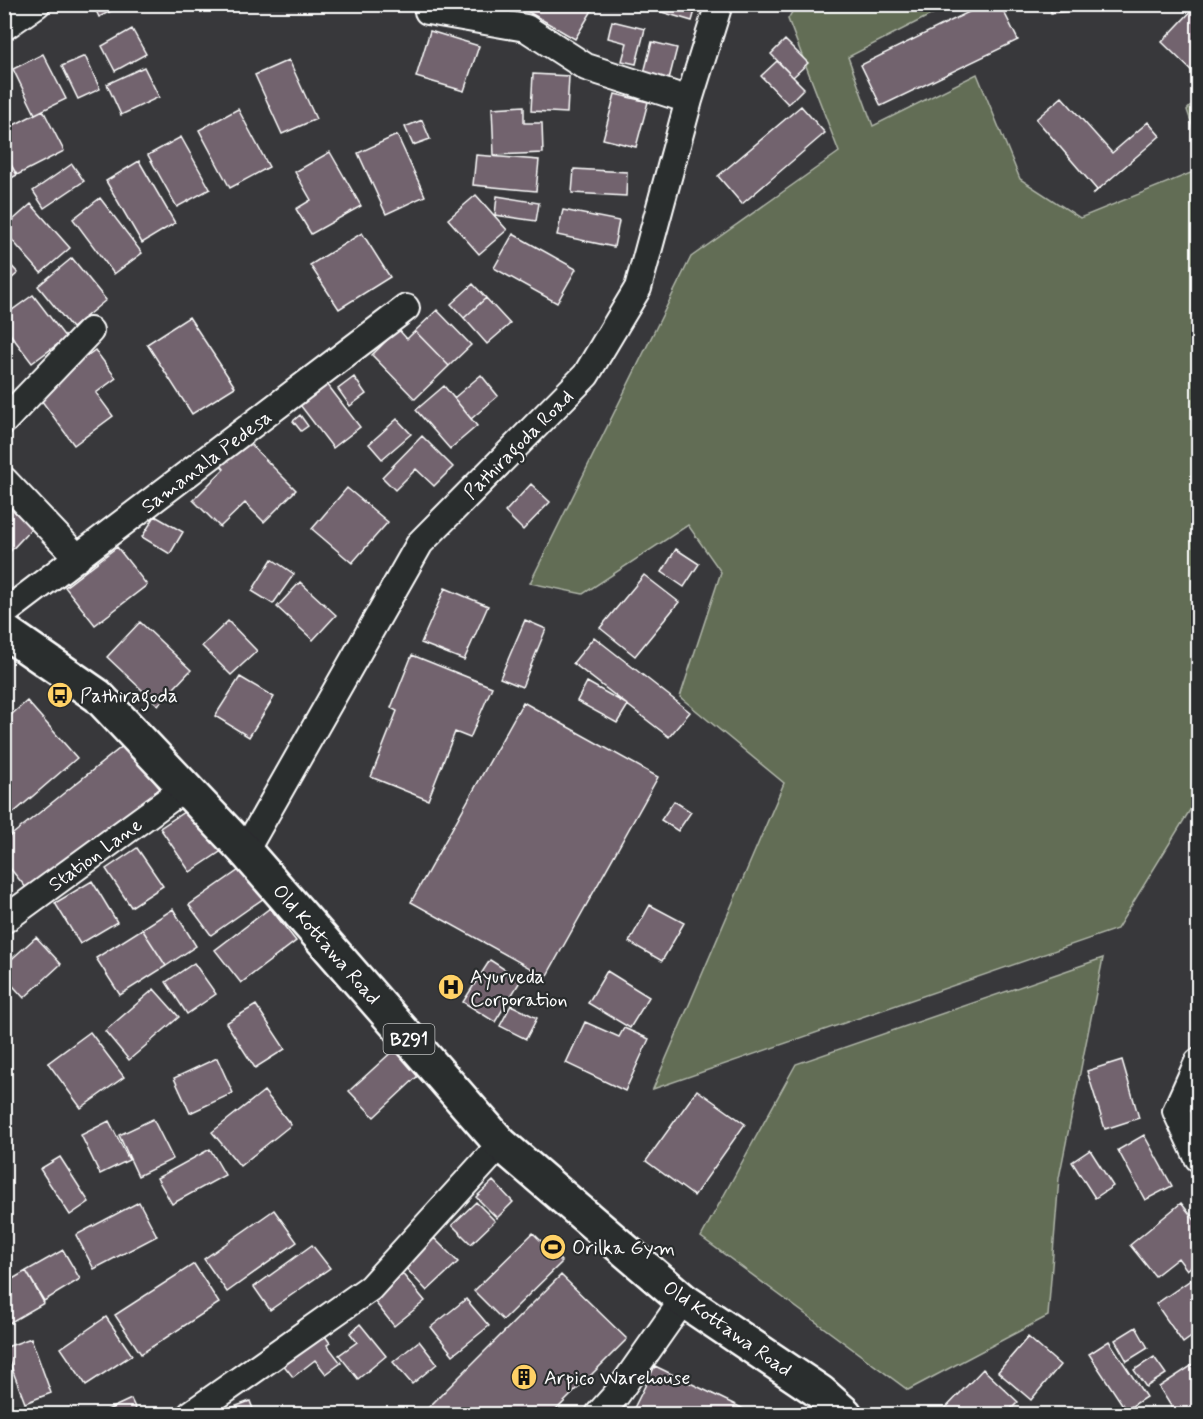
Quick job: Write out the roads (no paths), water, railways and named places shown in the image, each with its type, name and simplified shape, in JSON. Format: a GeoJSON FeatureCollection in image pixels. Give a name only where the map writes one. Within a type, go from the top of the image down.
{"type":"FeatureCollection","features":[{"type":"Feature","properties":{"kind":"main road","name":"Old Kottawa Road"},"geometry":{"type":"LineString","coordinates":[[4,631],[98,696],[245,851],[501,1144],[683,1300],[820,1392],[845,1414]]}},
{"type":"Feature","properties":{"kind":"street"},"geometry":{"type":"LineString","coordinates":[[4,27],[37,4]]}},
{"type":"Feature","properties":{"kind":"street","name":"Pathiragoda Road"},"geometry":{"type":"LineString","coordinates":[[245,851],[420,543],[586,375],[638,288],[689,100],[718,4]]}},
{"type":"Feature","properties":{"kind":"street"},"geometry":{"type":"LineString","coordinates":[[428,11],[526,28],[586,67],[689,100]]}},
{"type":"Feature","properties":{"kind":"street","name":"Samanala Pedesa"},"geometry":{"type":"LineString","coordinates":[[4,613],[406,308]]}},
{"type":"Feature","properties":{"kind":"street"},"geometry":{"type":"LineString","coordinates":[[4,421],[90,331]]}},
{"type":"Feature","properties":{"kind":"street"},"geometry":{"type":"LineString","coordinates":[[4,480],[78,558]]}},
{"type":"Feature","properties":{"kind":"street","name":"Station Lane"},"geometry":{"type":"LineString","coordinates":[[4,920],[186,787]]}},
{"type":"Feature","properties":{"kind":"street"},"geometry":{"type":"LineString","coordinates":[[1198,1062],[1176,1111],[1198,1158]]}},
{"type":"Feature","properties":{"kind":"street"},"geometry":{"type":"LineString","coordinates":[[191,1414],[370,1288],[501,1144]]}},
{"type":"Feature","properties":{"kind":"street"},"geometry":{"type":"LineString","coordinates":[[599,1414],[617,1394],[683,1300]]}},
{"type":"Feature","properties":{"kind":"place","name":"Pathiragoda"},"geometry":{"type":"Point","coordinates":[60,695]}},
{"type":"Feature","properties":{"kind":"place","name":"Ayurveda Corporation"},"geometry":{"type":"Point","coordinates":[451,987]}},
{"type":"Feature","properties":{"kind":"place","name":"Orilka Gym"},"geometry":{"type":"Point","coordinates":[553,1247]}},
{"type":"Feature","properties":{"kind":"place","name":"Arpico Warehouse"},"geometry":{"type":"Point","coordinates":[524,1377]}}]}
